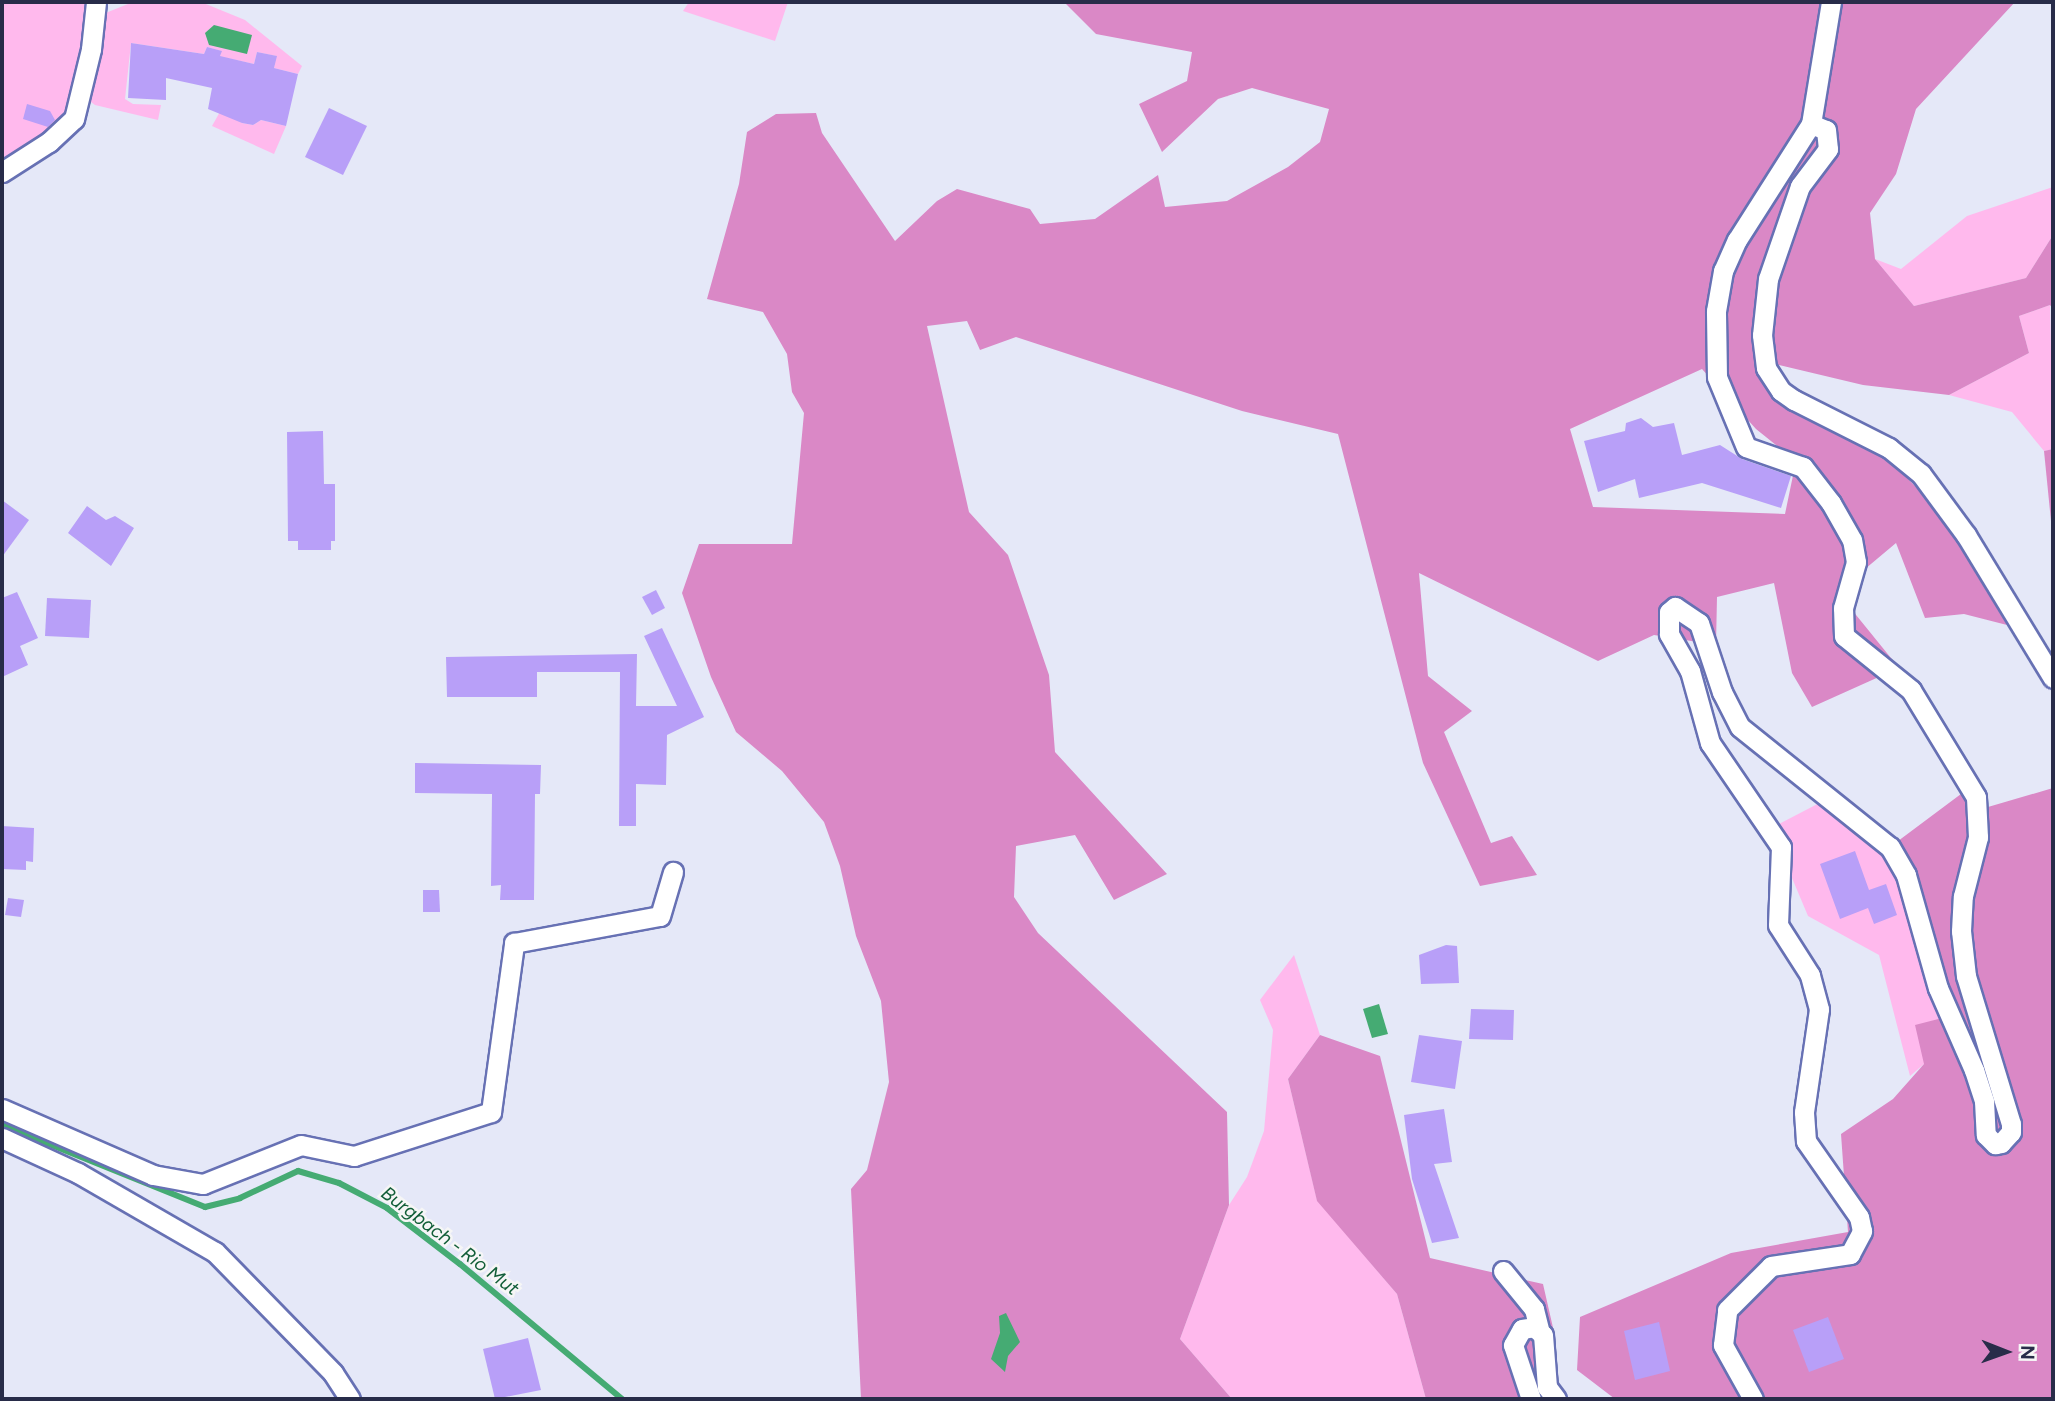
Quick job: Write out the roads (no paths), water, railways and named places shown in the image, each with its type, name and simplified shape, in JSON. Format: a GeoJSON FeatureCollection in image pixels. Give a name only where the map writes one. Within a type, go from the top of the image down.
{"type":"FeatureCollection","features":[{"type":"Feature","properties":{"kind":"street"},"geometry":{"type":"LineString","coordinates":[[2,172],[49,142],[74,119],[91,49],[96,2]]}},
{"type":"Feature","properties":{"kind":"street"},"geometry":{"type":"LineString","coordinates":[[1753,1399],[1723,1345],[1727,1310],[1771,1266],[1850,1254],[1862,1231],[1859,1217],[1806,1141],[1804,1112],[1819,1009],[1810,975],[1778,925],[1781,847],[1710,743],[1690,671],[1669,634],[1669,612],[1675,607],[1699,623],[1721,692],[1740,727],[1890,847],[1906,875],[1938,988],[1974,1070],[1984,1101],[1986,1135],[1995,1144],[2011,1132],[1966,976],[1961,931],[1963,896],[1978,837],[1976,797],[1911,690],[1844,636],[1843,608],[1856,562],[1852,540],[1831,503],[1802,467],[1746,447],[1717,377],[1716,311],[1723,271],[1737,240],[1811,124],[1831,2]]}},
{"type":"Feature","properties":{"kind":"street"},"geometry":{"type":"LineString","coordinates":[[1811,124],[1826,130],[1828,149],[1800,186],[1768,279],[1762,319],[1766,368],[1788,395],[1889,448],[1921,474],[1966,535],[2053,678]]}},
{"type":"Feature","properties":{"kind":"street"},"geometry":{"type":"LineString","coordinates":[[2,1109],[153,1175],[203,1184],[301,1145],[354,1156],[491,1112],[514,943],[660,916],[673,872]]}},
{"type":"Feature","properties":{"kind":"street"},"geometry":{"type":"LineString","coordinates":[[2,1138],[78,1172],[215,1252],[333,1373],[351,1399]]}},
{"type":"Feature","properties":{"kind":"street"},"geometry":{"type":"LineString","coordinates":[[1503,1271],[1534,1309],[1545,1342],[1547,1388],[1556,1399]]}},
{"type":"Feature","properties":{"kind":"street"},"geometry":{"type":"LineString","coordinates":[[1531,1399],[1513,1345],[1522,1329],[1539,1329]]}},
{"type":"Feature","properties":{"kind":"waterway","name":"Burgbach - Rio Mut"},"geometry":{"type":"LineString","coordinates":[[2,1125],[205,1207],[240,1198],[298,1171],[339,1183],[387,1208],[460,1264],[622,1399]]}}]}
